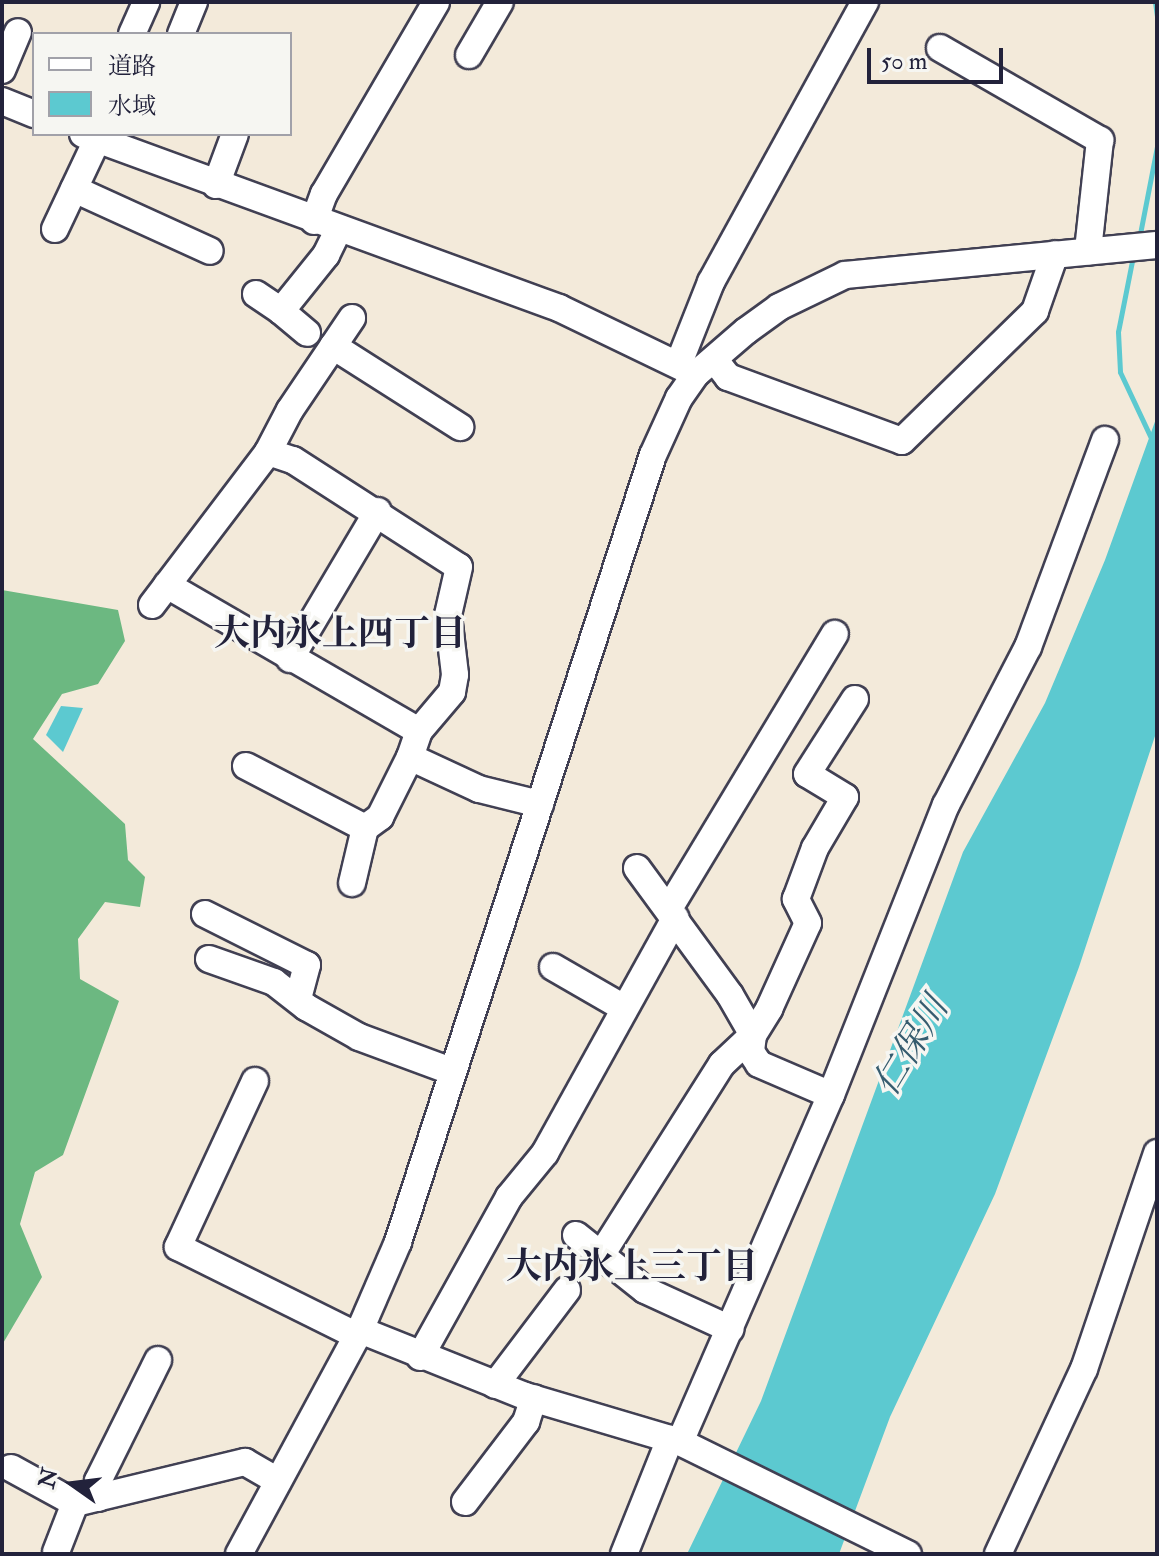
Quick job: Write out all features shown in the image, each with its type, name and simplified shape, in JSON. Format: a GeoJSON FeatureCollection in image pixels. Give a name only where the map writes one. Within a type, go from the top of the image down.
{"type":"FeatureCollection","features":[{"type":"Feature","properties":{"kind":"street"},"geometry":{"type":"LineString","coordinates":[[133,32],[146,2]]}},
{"type":"Feature","properties":{"kind":"street"},"geometry":{"type":"LineString","coordinates":[[281,311],[326,255],[324,194],[436,2]]}},
{"type":"Feature","properties":{"kind":"street"},"geometry":{"type":"LineString","coordinates":[[469,55],[500,2]]}},
{"type":"Feature","properties":{"kind":"street"},"geometry":{"type":"LineString","coordinates":[[239,1554],[359,1333],[398,1242],[653,455],[696,365],[711,282],[865,2]]}},
{"type":"Feature","properties":{"kind":"street"},"geometry":{"type":"LineString","coordinates":[[2,70],[18,32]]}},
{"type":"Feature","properties":{"kind":"street"},"geometry":{"type":"LineString","coordinates":[[940,48],[1100,140],[1088,251]]}},
{"type":"Feature","properties":{"kind":"street"},"geometry":{"type":"LineString","coordinates":[[2,101],[32,113]]}},
{"type":"Feature","properties":{"kind":"street"},"geometry":{"type":"LineString","coordinates":[[55,229],[74,189],[89,136],[136,144],[216,185],[559,308],[696,365],[902,441],[1035,311],[1055,254]]}},
{"type":"Feature","properties":{"kind":"street"},"geometry":{"type":"LineString","coordinates":[[216,185],[234,136]]}},
{"type":"Feature","properties":{"kind":"street"},"geometry":{"type":"LineString","coordinates":[[74,189],[210,251]]}},
{"type":"Feature","properties":{"kind":"street"},"geometry":{"type":"LineString","coordinates":[[696,365],[779,307],[845,275],[1157,245]]}},
{"type":"Feature","properties":{"kind":"street"},"geometry":{"type":"LineString","coordinates":[[256,294],[307,333]]}},
{"type":"Feature","properties":{"kind":"street"},"geometry":{"type":"LineString","coordinates":[[352,318],[268,452],[160,595],[290,659],[419,731]]}},
{"type":"Feature","properties":{"kind":"street"},"geometry":{"type":"LineString","coordinates":[[333,346],[460,427]]}},
{"type":"Feature","properties":{"kind":"street"},"geometry":{"type":"LineString","coordinates":[[624,1554],[730,1329],[831,1095],[946,805],[1028,647],[1105,440]]}},
{"type":"Feature","properties":{"kind":"street"},"geometry":{"type":"LineString","coordinates":[[268,452],[293,460],[378,511],[459,567],[448,615],[455,675],[452,692],[419,731],[410,757],[380,817],[365,828],[352,883]]}},
{"type":"Feature","properties":{"kind":"street"},"geometry":{"type":"LineString","coordinates":[[290,659],[378,511]]}},
{"type":"Feature","properties":{"kind":"street"},"geometry":{"type":"LineString","coordinates":[[420,1357],[509,1197],[545,1153],[672,912],[835,634]]}},
{"type":"Feature","properties":{"kind":"street"},"geometry":{"type":"LineString","coordinates":[[831,1095],[759,1064],[751,1052],[753,1035],[808,923],[796,899],[815,848],[845,797],[807,774],[855,699]]}},
{"type":"Feature","properties":{"kind":"street"},"geometry":{"type":"LineString","coordinates":[[410,757],[479,789],[540,804]]}},
{"type":"Feature","properties":{"kind":"street"},"geometry":{"type":"LineString","coordinates":[[246,766],[365,828]]}},
{"type":"Feature","properties":{"kind":"street"},"geometry":{"type":"LineString","coordinates":[[637,868],[672,912],[753,1035]]}},
{"type":"Feature","properties":{"kind":"street"},"geometry":{"type":"LineString","coordinates":[[205,914],[307,965],[298,999]]}},
{"type":"Feature","properties":{"kind":"street"},"geometry":{"type":"LineString","coordinates":[[209,959],[274,982],[359,1037],[451,1071]]}},
{"type":"Feature","properties":{"kind":"street"},"geometry":{"type":"LineString","coordinates":[[553,967],[624,1008]]}},
{"type":"Feature","properties":{"kind":"street"},"geometry":{"type":"LineString","coordinates":[[603,1252],[722,1064],[753,1035]]}},
{"type":"Feature","properties":{"kind":"street"},"geometry":{"type":"LineString","coordinates":[[255,1081],[178,1247],[359,1333],[420,1357],[534,1398],[679,1442],[908,1554]]}},
{"type":"Feature","properties":{"kind":"street"},"geometry":{"type":"LineString","coordinates":[[998,1554],[1084,1369],[1157,1153]]}},
{"type":"Feature","properties":{"kind":"street"},"geometry":{"type":"LineString","coordinates":[[576,1235],[603,1252],[645,1290],[730,1329]]}},
{"type":"Feature","properties":{"kind":"street"},"geometry":{"type":"LineString","coordinates":[[495,1385],[567,1290]]}},
{"type":"Feature","properties":{"kind":"street"},"geometry":{"type":"LineString","coordinates":[[56,1552],[98,1481],[158,1360]]}},
{"type":"Feature","properties":{"kind":"street"},"geometry":{"type":"LineString","coordinates":[[465,1502],[526,1422],[534,1398]]}},
{"type":"Feature","properties":{"kind":"street"},"geometry":{"type":"LineString","coordinates":[[11,1468],[86,1500],[245,1462],[278,1481]]}},
{"type":"Feature","properties":{"kind":"green space"},"geometry":{"type":"Polygon","coordinates":[[[2,590],[118,610],[125,641],[98,684],[62,694],[33,739],[125,824],[128,860],[145,877],[140,907],[105,902],[78,939],[80,979],[119,1001],[63,1155],[35,1172],[20,1224],[42,1277],[2,1345],[2,590]]]}},
{"type":"Feature","properties":{"kind":"water","name":"仁保川"},"geometry":{"type":"Polygon","coordinates":[[[1157,416],[1157,730],[1079,967],[995,1194],[890,1417],[839,1554],[687,1554],[761,1401],[963,852],[1045,703],[1105,560],[1157,416]]]}},
{"type":"Feature","properties":{"kind":"water"},"geometry":{"type":"Polygon","coordinates":[[[61,706],[83,708],[63,752],[46,735],[61,706]]]}},
{"type":"Feature","properties":{"kind":"waterway"},"geometry":{"type":"LineString","coordinates":[[1155,2],[1157,16]]}},
{"type":"Feature","properties":{"kind":"waterway"},"geometry":{"type":"LineString","coordinates":[[1139,239],[1157,146]]}},
{"type":"Feature","properties":{"kind":"waterway"},"geometry":{"type":"LineString","coordinates":[[1133,256],[1118,332],[1120,372],[1152,440],[1157,440]]}},
{"type":"Feature","properties":{"kind":"district","name":"大内氷上四丁目"},"geometry":{"type":"Point","coordinates":[340,634]}},
{"type":"Feature","properties":{"kind":"district","name":"大内氷上三丁目"},"geometry":{"type":"Point","coordinates":[632,1267]}}]}
